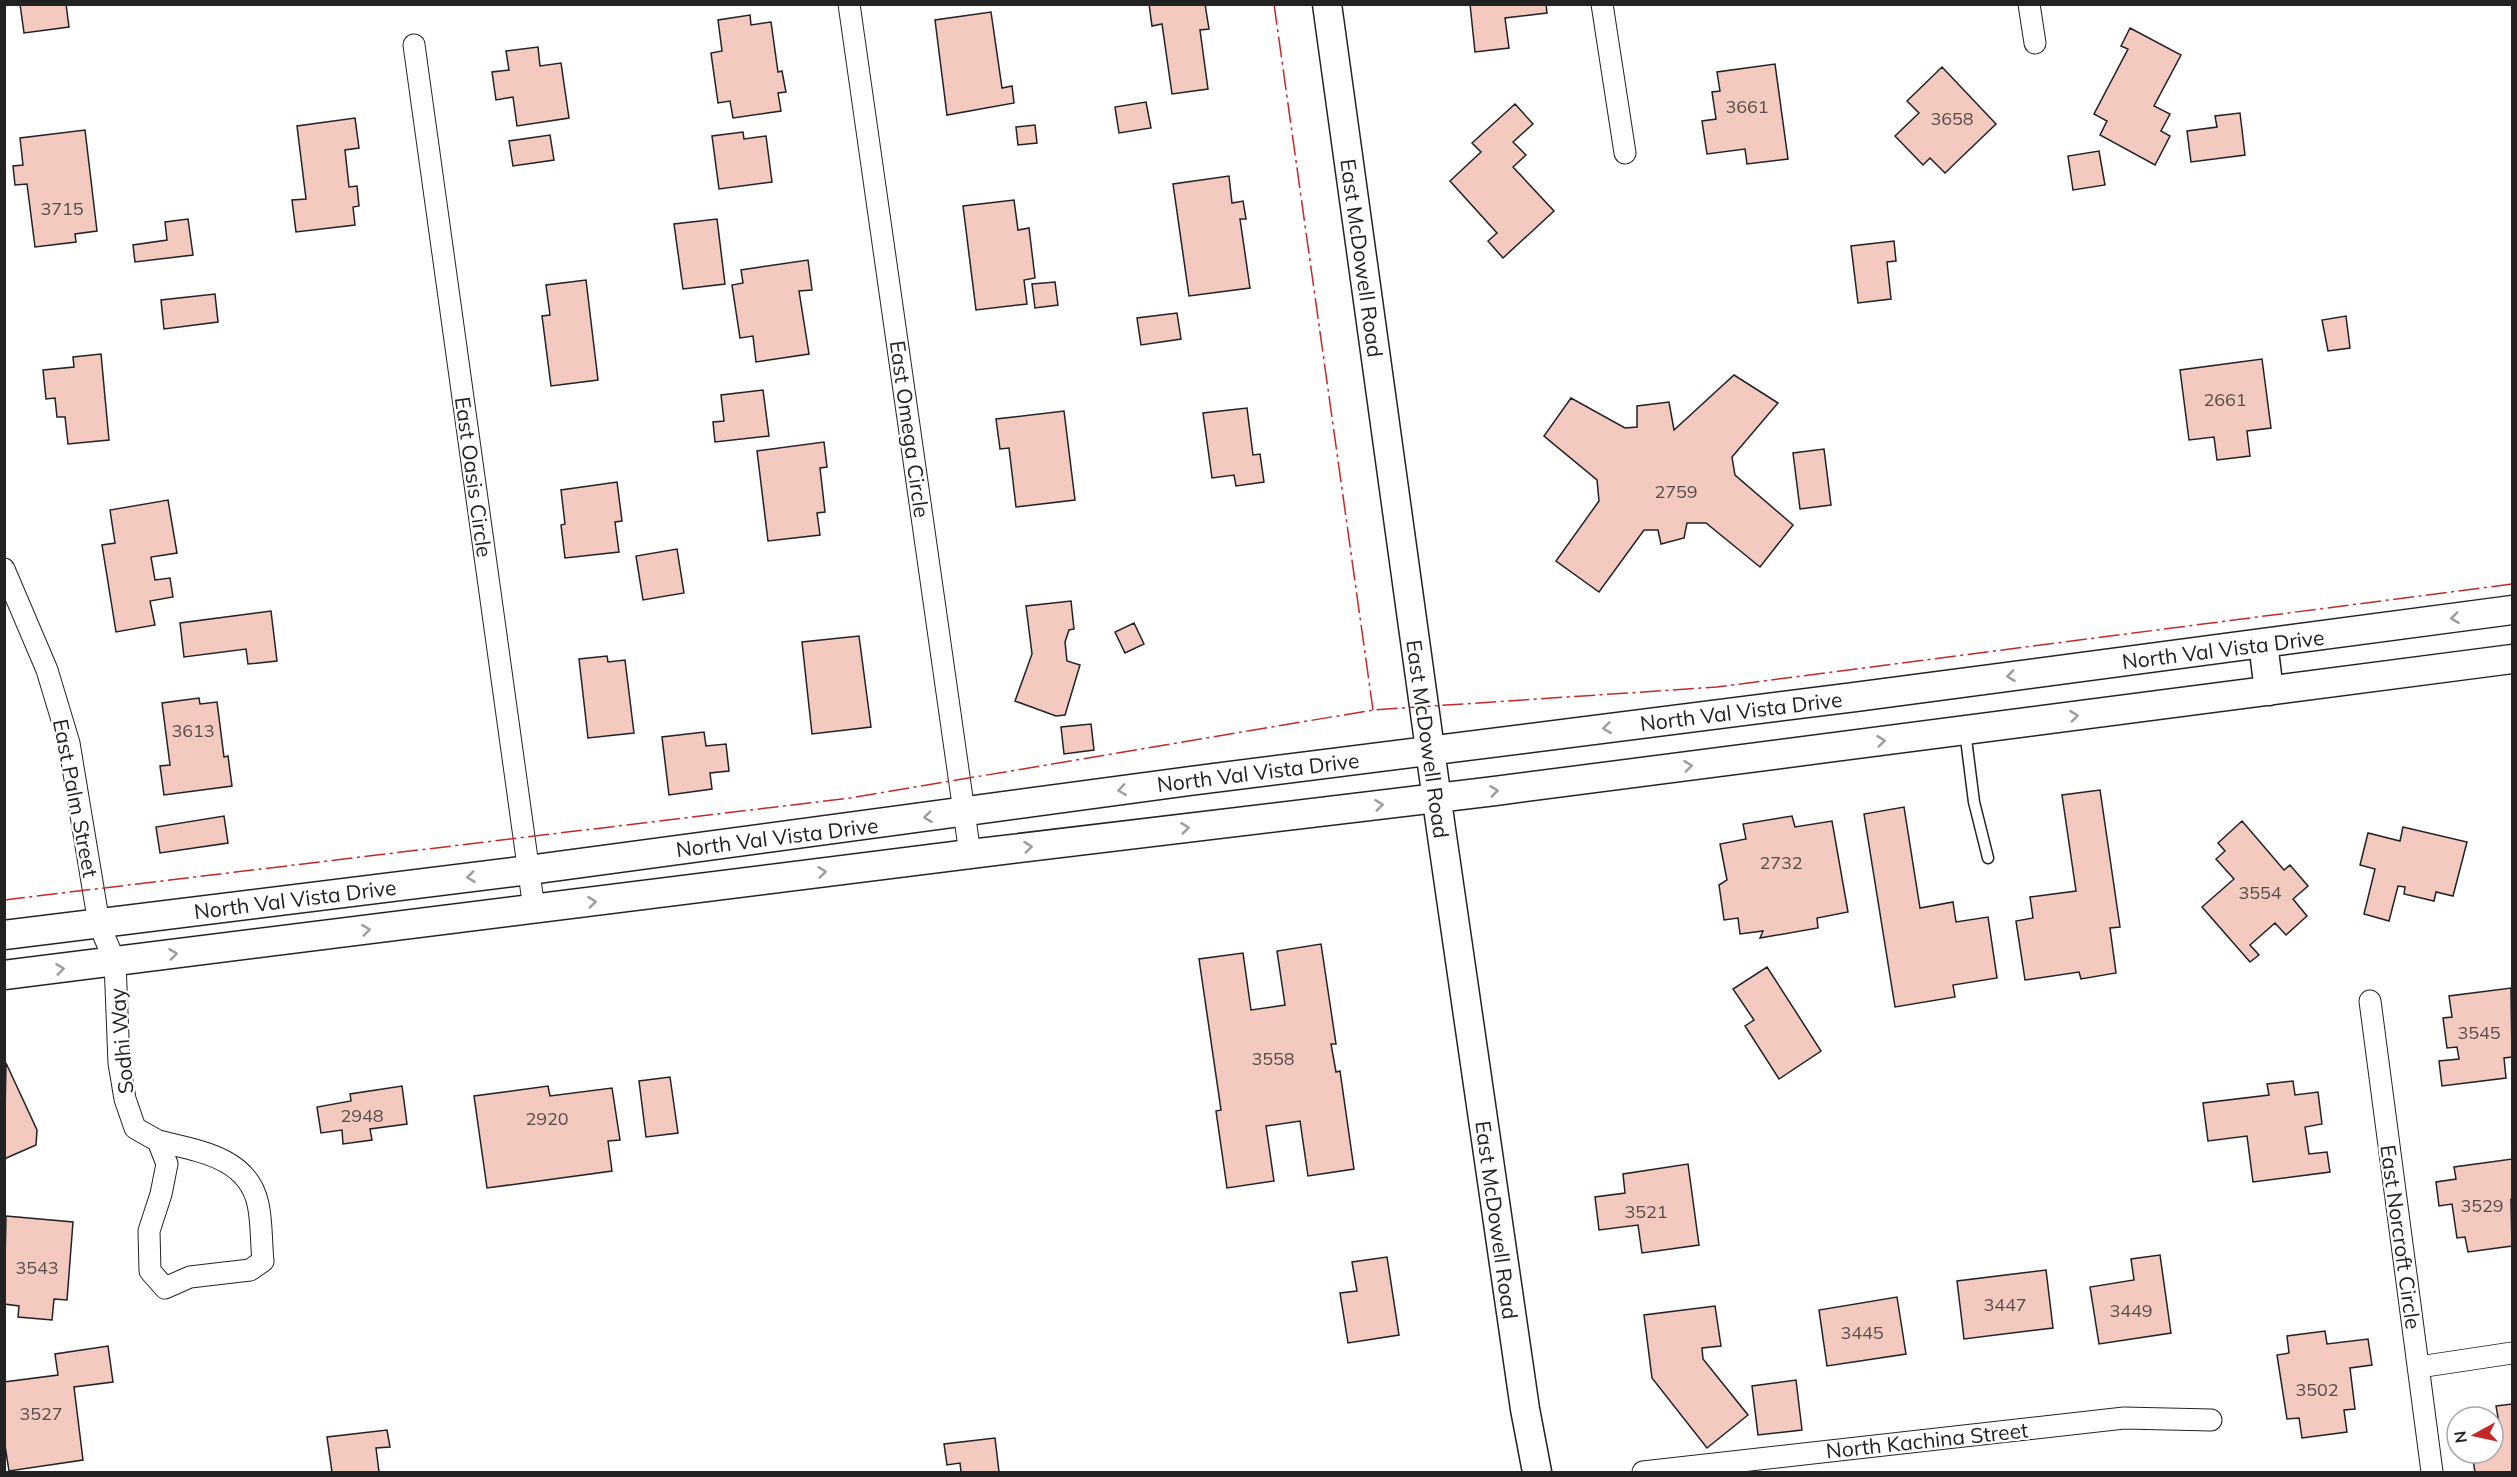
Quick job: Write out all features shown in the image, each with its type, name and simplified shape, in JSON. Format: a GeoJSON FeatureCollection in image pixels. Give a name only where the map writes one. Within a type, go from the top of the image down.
{"type":"FeatureCollection","features":[{"type":"Feature","properties":{"kind":"main road","name":"East McDowell Road"},"geometry":{"type":"LineString","coordinates":[[1326,4],[1436,798],[1536,1473]]}},
{"type":"Feature","properties":{"kind":"main road","name":"North Val Vista Drive"},"geometry":{"type":"LineString","coordinates":[[4,935],[529,870],[1430,750],[2512,610]]}},
{"type":"Feature","properties":{"kind":"main road"},"geometry":{"type":"LineString","coordinates":[[2263,643],[2269,691]]}},
{"type":"Feature","properties":{"kind":"main road","name":"North Val Vista Drive"},"geometry":{"type":"LineString","coordinates":[[4,975],[1436,798],[2512,659]]}},
{"type":"Feature","properties":{"kind":"main road"},"geometry":{"type":"LineString","coordinates":[[1958,683],[1964,730]]}},
{"type":"Feature","properties":{"kind":"street","name":"East Omega Circle"},"geometry":{"type":"LineString","coordinates":[[849,4],[970,854]]}},
{"type":"Feature","properties":{"kind":"street"},"geometry":{"type":"LineString","coordinates":[[1602,4],[1625,153]]}},
{"type":"Feature","properties":{"kind":"street"},"geometry":{"type":"LineString","coordinates":[[2030,4],[2036,43]]}},
{"type":"Feature","properties":{"kind":"street","name":"East Oasis Circle"},"geometry":{"type":"LineString","coordinates":[[414,45],[534,909]]}},
{"type":"Feature","properties":{"kind":"street","name":"East Palm Street"},"geometry":{"type":"LineString","coordinates":[[4,569],[47,670],[69,743],[99,924],[115,962]]}},
{"type":"Feature","properties":{"kind":"street","name":"Sodhi Way"},"geometry":{"type":"LineString","coordinates":[[115,962],[119,1064],[124,1100],[135,1128],[158,1141],[223,1159],[247,1177],[258,1203],[263,1261],[250,1270],[190,1277],[165,1288],[150,1271],[149,1231],[161,1194],[167,1164],[158,1141]]}},
{"type":"Feature","properties":{"kind":"street","name":"East Norcroft Circle"},"geometry":{"type":"LineString","coordinates":[[2370,1001],[2432,1473]]}},
{"type":"Feature","properties":{"kind":"street"},"geometry":{"type":"LineString","coordinates":[[2419,1367],[2512,1353]]}},
{"type":"Feature","properties":{"kind":"street","name":"North Kachina Street"},"geometry":{"type":"LineString","coordinates":[[1643,1473],[2124,1418],[2211,1420]]}},
{"type":"Feature","properties":{"kind":"lane"},"geometry":{"type":"LineString","coordinates":[[1964,730],[1974,802],[1988,858]]}},
{"type":"Feature","properties":{"kind":"building"},"geometry":{"type":"Polygon","coordinates":[[[20,4],[66,4],[69,27],[24,33],[20,4]]]}},
{"type":"Feature","properties":{"kind":"building"},"geometry":{"type":"Polygon","coordinates":[[[1149,4],[1205,4],[1209,29],[1200,30],[1208,89],[1172,94],[1162,24],[1152,26],[1149,4]]]}},
{"type":"Feature","properties":{"kind":"building"},"geometry":{"type":"Polygon","coordinates":[[[1470,4],[1546,4],[1547,13],[1505,18],[1509,48],[1475,52],[1470,4]]]}},
{"type":"Feature","properties":{"kind":"building"},"geometry":{"type":"Polygon","coordinates":[[[991,12],[1002,88],[1012,86],[1014,103],[947,115],[935,20],[991,12]]]}},
{"type":"Feature","properties":{"kind":"building"},"geometry":{"type":"Polygon","coordinates":[[[750,15],[751,25],[771,22],[778,72],[782,71],[786,92],[778,93],[781,111],[733,118],[730,101],[718,103],[711,53],[722,51],[718,20],[750,15]]]}},
{"type":"Feature","properties":{"kind":"building"},"geometry":{"type":"Polygon","coordinates":[[[2130,28],[2181,55],[2154,106],[2170,114],[2161,131],[2170,136],[2155,165],[2100,135],[2107,121],[2094,114],[2128,49],[2121,46],[2130,28]]]}},
{"type":"Feature","properties":{"kind":"building"},"geometry":{"type":"Polygon","coordinates":[[[538,47],[540,66],[561,63],[569,118],[517,126],[513,97],[496,100],[492,72],[509,70],[506,51],[538,47]]]}},
{"type":"Feature","properties":{"kind":"building"},"geometry":{"type":"Polygon","coordinates":[[[1775,64],[1788,159],[1747,164],[1745,149],[1707,154],[1702,121],[1716,119],[1712,92],[1720,91],[1717,72],[1775,64]]]}},
{"type":"Feature","properties":{"kind":"building"},"geometry":{"type":"Polygon","coordinates":[[[1942,67],[1996,124],[1945,173],[1930,158],[1923,165],[1895,136],[1919,113],[1907,101],[1942,67]]]}},
{"type":"Feature","properties":{"kind":"building"},"geometry":{"type":"Polygon","coordinates":[[[1146,102],[1151,128],[1119,133],[1115,107],[1146,102]]]}},
{"type":"Feature","properties":{"kind":"building"},"geometry":{"type":"Polygon","coordinates":[[[1515,104],[1533,124],[1513,142],[1526,155],[1513,167],[1554,211],[1503,258],[1488,241],[1497,233],[1450,181],[1481,152],[1472,143],[1515,104]]]}},
{"type":"Feature","properties":{"kind":"building"},"geometry":{"type":"Polygon","coordinates":[[[2240,113],[2245,155],[2191,162],[2187,131],[2217,127],[2215,116],[2240,113]]]}},
{"type":"Feature","properties":{"kind":"building"},"geometry":{"type":"Polygon","coordinates":[[[355,118],[359,148],[345,150],[349,187],[357,186],[359,206],[353,207],[355,225],[296,232],[292,200],[306,199],[297,126],[355,118]]]}},
{"type":"Feature","properties":{"kind":"building"},"geometry":{"type":"Polygon","coordinates":[[[1035,125],[1037,143],[1018,145],[1016,127],[1035,125]]]}},
{"type":"Feature","properties":{"kind":"building"},"geometry":{"type":"Polygon","coordinates":[[[85,130],[97,231],[75,234],[76,242],[35,247],[27,184],[15,185],[13,166],[23,165],[20,138],[85,130]]]}},
{"type":"Feature","properties":{"kind":"building"},"geometry":{"type":"Polygon","coordinates":[[[743,132],[744,139],[766,136],[772,182],[719,189],[712,136],[743,132]]]}},
{"type":"Feature","properties":{"kind":"building"},"geometry":{"type":"Polygon","coordinates":[[[550,135],[554,160],[513,166],[509,141],[550,135]]]}},
{"type":"Feature","properties":{"kind":"building"},"geometry":{"type":"Polygon","coordinates":[[[2099,151],[2105,185],[2073,190],[2068,156],[2099,151]]]}},
{"type":"Feature","properties":{"kind":"building"},"geometry":{"type":"Polygon","coordinates":[[[1229,176],[1232,203],[1243,201],[1246,219],[1240,219],[1250,288],[1189,296],[1173,184],[1229,176]]]}},
{"type":"Feature","properties":{"kind":"building"},"geometry":{"type":"Polygon","coordinates":[[[1014,200],[1018,230],[1029,228],[1035,278],[1024,280],[1027,304],[976,310],[963,206],[1014,200]]]}},
{"type":"Feature","properties":{"kind":"building"},"geometry":{"type":"Polygon","coordinates":[[[188,219],[193,255],[135,262],[133,245],[167,240],[165,222],[188,219]]]}},
{"type":"Feature","properties":{"kind":"building"},"geometry":{"type":"Polygon","coordinates":[[[717,219],[725,284],[683,289],[674,224],[717,219]]]}},
{"type":"Feature","properties":{"kind":"building"},"geometry":{"type":"Polygon","coordinates":[[[1894,241],[1896,261],[1887,262],[1891,299],[1858,303],[1851,246],[1894,241]]]}},
{"type":"Feature","properties":{"kind":"building"},"geometry":{"type":"Polygon","coordinates":[[[808,260],[812,290],[799,291],[809,354],[756,362],[753,336],[740,338],[732,285],[743,283],[741,270],[808,260]]]}},
{"type":"Feature","properties":{"kind":"building"},"geometry":{"type":"Polygon","coordinates":[[[586,280],[598,380],[551,386],[542,316],[550,315],[546,285],[586,280]]]}},
{"type":"Feature","properties":{"kind":"building"},"geometry":{"type":"Polygon","coordinates":[[[1055,282],[1058,305],[1035,308],[1032,284],[1055,282]]]}},
{"type":"Feature","properties":{"kind":"building"},"geometry":{"type":"Polygon","coordinates":[[[215,294],[218,322],[164,329],[161,300],[215,294]]]}},
{"type":"Feature","properties":{"kind":"building"},"geometry":{"type":"Polygon","coordinates":[[[1177,313],[1181,339],[1141,345],[1137,318],[1177,313]]]}},
{"type":"Feature","properties":{"kind":"building"},"geometry":{"type":"Polygon","coordinates":[[[2346,316],[2350,348],[2328,351],[2322,320],[2346,316]]]}},
{"type":"Feature","properties":{"kind":"building"},"geometry":{"type":"Polygon","coordinates":[[[101,354],[109,440],[68,444],[65,417],[57,417],[55,398],[46,399],[43,370],[74,367],[73,357],[101,354]]]}},
{"type":"Feature","properties":{"kind":"building"},"geometry":{"type":"Polygon","coordinates":[[[2262,359],[2271,428],[2247,431],[2250,456],[2217,460],[2214,437],[2189,440],[2180,370],[2262,359]]]}},
{"type":"Feature","properties":{"kind":"building"},"geometry":{"type":"Polygon","coordinates":[[[1734,375],[1778,403],[1732,457],[1735,475],[1793,525],[1760,567],[1706,523],[1687,523],[1684,538],[1661,544],[1658,530],[1644,530],[1599,592],[1556,561],[1599,501],[1597,480],[1544,436],[1571,398],[1625,428],[1637,427],[1637,406],[1669,402],[1674,430],[1734,375]]]}},
{"type":"Feature","properties":{"kind":"building"},"geometry":{"type":"Polygon","coordinates":[[[763,390],[769,436],[715,442],[713,422],[724,421],[721,395],[763,390]]]}},
{"type":"Feature","properties":{"kind":"building"},"geometry":{"type":"Polygon","coordinates":[[[1247,408],[1253,455],[1260,454],[1264,482],[1236,486],[1234,475],[1212,478],[1203,413],[1247,408]]]}},
{"type":"Feature","properties":{"kind":"building"},"geometry":{"type":"Polygon","coordinates":[[[1064,411],[1075,500],[1016,507],[1009,448],[1000,449],[996,419],[1064,411]]]}},
{"type":"Feature","properties":{"kind":"building"},"geometry":{"type":"Polygon","coordinates":[[[824,442],[827,467],[820,468],[825,512],[817,513],[820,535],[768,541],[757,451],[824,442]]]}},
{"type":"Feature","properties":{"kind":"building"},"geometry":{"type":"Polygon","coordinates":[[[1824,449],[1831,505],[1800,509],[1793,453],[1824,449]]]}},
{"type":"Feature","properties":{"kind":"building"},"geometry":{"type":"Polygon","coordinates":[[[617,482],[622,521],[615,522],[619,552],[565,558],[561,525],[565,524],[561,490],[617,482]]]}},
{"type":"Feature","properties":{"kind":"building"},"geometry":{"type":"Polygon","coordinates":[[[168,500],[177,553],[151,557],[155,580],[170,578],[173,597],[150,601],[155,625],[116,632],[102,545],[115,543],[110,510],[168,500]]]}},
{"type":"Feature","properties":{"kind":"building"},"geometry":{"type":"Polygon","coordinates":[[[677,549],[684,593],[643,600],[636,556],[677,549]]]}},
{"type":"Feature","properties":{"kind":"building"},"geometry":{"type":"Polygon","coordinates":[[[1071,601],[1074,629],[1069,630],[1065,642],[1067,661],[1080,665],[1065,715],[1056,716],[1015,701],[1032,654],[1026,606],[1071,601]]]}},
{"type":"Feature","properties":{"kind":"building"},"geometry":{"type":"Polygon","coordinates":[[[271,611],[277,661],[248,664],[246,649],[184,657],[180,623],[271,611]]]}},
{"type":"Feature","properties":{"kind":"building"},"geometry":{"type":"Polygon","coordinates":[[[1134,623],[1144,644],[1125,653],[1115,632],[1134,623]]]}},
{"type":"Feature","properties":{"kind":"building"},"geometry":{"type":"Polygon","coordinates":[[[859,636],[871,727],[812,734],[802,642],[859,636]]]}},
{"type":"Feature","properties":{"kind":"building"},"geometry":{"type":"Polygon","coordinates":[[[607,656],[608,662],[625,660],[634,733],[588,738],[579,659],[607,656]]]}},
{"type":"Feature","properties":{"kind":"building"},"geometry":{"type":"Polygon","coordinates":[[[199,698],[200,704],[217,702],[224,757],[228,756],[232,786],[164,795],[160,766],[170,765],[162,703],[199,698]]]}},
{"type":"Feature","properties":{"kind":"building"},"geometry":{"type":"Polygon","coordinates":[[[1091,724],[1094,750],[1064,754],[1061,727],[1091,724]]]}},
{"type":"Feature","properties":{"kind":"building"},"geometry":{"type":"Polygon","coordinates":[[[704,732],[706,746],[726,744],[729,771],[710,773],[712,789],[669,795],[662,737],[704,732]]]}},
{"type":"Feature","properties":{"kind":"building"},"geometry":{"type":"Polygon","coordinates":[[[2100,790],[2120,927],[2110,928],[2116,973],[2081,979],[2079,972],[2025,980],[2016,921],[2033,918],[2030,897],[2076,891],[2062,795],[2100,790]]]}},
{"type":"Feature","properties":{"kind":"building"},"geometry":{"type":"Polygon","coordinates":[[[1904,807],[1920,908],[1953,902],[1956,922],[1988,917],[1997,978],[1953,985],[1955,997],[1895,1007],[1864,814],[1904,807]]]}},
{"type":"Feature","properties":{"kind":"building"},"geometry":{"type":"Polygon","coordinates":[[[224,816],[228,843],[160,853],[156,827],[224,816]]]}},
{"type":"Feature","properties":{"kind":"building"},"geometry":{"type":"Polygon","coordinates":[[[1792,816],[1795,827],[1832,821],[1848,912],[1817,918],[1818,928],[1760,938],[1763,931],[1740,934],[1738,918],[1724,920],[1719,885],[1727,880],[1720,844],[1746,839],[1743,824],[1792,816]]]}},
{"type":"Feature","properties":{"kind":"building"},"geometry":{"type":"Polygon","coordinates":[[[2242,821],[2284,870],[2290,865],[2308,886],[2293,899],[2307,916],[2286,935],[2275,923],[2250,945],[2259,955],[2250,962],[2202,907],[2234,879],[2216,859],[2225,851],[2218,843],[2242,821]]]}},
{"type":"Feature","properties":{"kind":"building"},"geometry":{"type":"Polygon","coordinates":[[[2403,827],[2467,842],[2453,896],[2436,892],[2434,901],[2404,894],[2405,887],[2398,886],[2389,921],[2364,914],[2375,869],[2360,865],[2368,833],[2400,841],[2403,827]]]}},
{"type":"Feature","properties":{"kind":"building"},"geometry":{"type":"Polygon","coordinates":[[[1321,944],[1336,1044],[1331,1044],[1336,1072],[1340,1071],[1354,1169],[1308,1176],[1300,1121],[1266,1126],[1274,1181],[1227,1188],[1216,1111],[1221,1110],[1199,959],[1243,953],[1251,1010],[1285,1005],[1277,951],[1321,944]]]}},
{"type":"Feature","properties":{"kind":"building"},"geometry":{"type":"Polygon","coordinates":[[[1767,967],[1821,1051],[1779,1079],[1745,1026],[1754,1020],[1733,989],[1767,967]]]}},
{"type":"Feature","properties":{"kind":"building"},"geometry":{"type":"Polygon","coordinates":[[[2511,988],[2512,1057],[2504,1058],[2506,1078],[2442,1086],[2439,1061],[2459,1059],[2457,1047],[2447,1048],[2443,1018],[2452,1017],[2449,996],[2511,988]]]}},
{"type":"Feature","properties":{"kind":"building"},"geometry":{"type":"Polygon","coordinates":[[[6,1063],[37,1130],[36,1145],[4,1159],[6,1063]]]}},
{"type":"Feature","properties":{"kind":"building"},"geometry":{"type":"Polygon","coordinates":[[[670,1077],[678,1133],[646,1137],[639,1081],[670,1077]]]}},
{"type":"Feature","properties":{"kind":"building"},"geometry":{"type":"Polygon","coordinates":[[[2293,1081],[2295,1095],[2318,1092],[2322,1124],[2305,1127],[2309,1154],[2327,1152],[2330,1172],[2253,1182],[2247,1136],[2208,1141],[2203,1103],[2269,1095],[2267,1084],[2293,1081]]]}},
{"type":"Feature","properties":{"kind":"building"},"geometry":{"type":"Polygon","coordinates":[[[402,1086],[407,1124],[370,1129],[372,1140],[343,1144],[342,1130],[321,1133],[317,1107],[351,1101],[350,1094],[402,1086]]]}},
{"type":"Feature","properties":{"kind":"building"},"geometry":{"type":"Polygon","coordinates":[[[548,1086],[550,1096],[612,1088],[620,1140],[608,1141],[612,1171],[487,1188],[474,1096],[548,1086]]]}},
{"type":"Feature","properties":{"kind":"building"},"geometry":{"type":"Polygon","coordinates":[[[2512,1159],[2512,1246],[2468,1252],[2465,1237],[2457,1238],[2452,1204],[2439,1206],[2436,1182],[2456,1179],[2454,1167],[2512,1159]]]}},
{"type":"Feature","properties":{"kind":"building"},"geometry":{"type":"Polygon","coordinates":[[[1688,1164],[1699,1245],[1642,1253],[1638,1225],[1599,1230],[1595,1197],[1625,1193],[1623,1174],[1688,1164]]]}},
{"type":"Feature","properties":{"kind":"building"},"geometry":{"type":"Polygon","coordinates":[[[6,1216],[73,1222],[67,1300],[54,1299],[52,1320],[18,1317],[19,1306],[4,1304],[6,1216]]]}},
{"type":"Feature","properties":{"kind":"building"},"geometry":{"type":"Polygon","coordinates":[[[2160,1255],[2171,1333],[2099,1344],[2090,1287],[2134,1280],[2131,1259],[2160,1255]]]}},
{"type":"Feature","properties":{"kind":"building"},"geometry":{"type":"Polygon","coordinates":[[[1387,1257],[1399,1335],[1348,1343],[1340,1293],[1357,1291],[1352,1262],[1387,1257]]]}},
{"type":"Feature","properties":{"kind":"building"},"geometry":{"type":"Polygon","coordinates":[[[2046,1270],[2053,1328],[1964,1339],[1957,1281],[2046,1270]]]}},
{"type":"Feature","properties":{"kind":"building"},"geometry":{"type":"Polygon","coordinates":[[[1897,1297],[1906,1354],[1827,1366],[1819,1310],[1897,1297]]]}},
{"type":"Feature","properties":{"kind":"building"},"geometry":{"type":"Polygon","coordinates":[[[1715,1306],[1721,1346],[1702,1348],[1703,1359],[1748,1415],[1707,1448],[1652,1378],[1644,1315],[1715,1306]]]}},
{"type":"Feature","properties":{"kind":"building"},"geometry":{"type":"Polygon","coordinates":[[[2325,1331],[2327,1344],[2368,1339],[2372,1365],[2350,1368],[2355,1409],[2344,1410],[2347,1432],[2302,1438],[2299,1418],[2287,1419],[2277,1355],[2289,1353],[2287,1336],[2325,1331]]]}},
{"type":"Feature","properties":{"kind":"building"},"geometry":{"type":"Polygon","coordinates":[[[108,1346],[113,1382],[74,1387],[83,1460],[9,1471],[4,1439],[4,1382],[58,1375],[55,1354],[108,1346]]]}},
{"type":"Feature","properties":{"kind":"building"},"geometry":{"type":"Polygon","coordinates":[[[1796,1380],[1802,1430],[1758,1435],[1752,1386],[1796,1380]]]}},
{"type":"Feature","properties":{"kind":"building"},"geometry":{"type":"Polygon","coordinates":[[[2512,1404],[2512,1472],[2475,1472],[2474,1465],[2505,1465],[2504,1405],[2512,1404]]]}},
{"type":"Feature","properties":{"kind":"building"},"geometry":{"type":"Polygon","coordinates":[[[387,1430],[390,1447],[376,1448],[379,1472],[332,1472],[327,1437],[387,1430]]]}},
{"type":"Feature","properties":{"kind":"building"},"geometry":{"type":"Polygon","coordinates":[[[995,1438],[999,1472],[961,1472],[960,1463],[947,1465],[944,1444],[995,1438]]]}},
{"type":"Feature","properties":{"kind":"power"},"geometry":{"type":"LineString","coordinates":[[1274,4],[1373,710]]}},
{"type":"Feature","properties":{"kind":"power"},"geometry":{"type":"LineString","coordinates":[[4,900],[850,798],[1373,710],[1717,687],[2512,584]]}}]}
